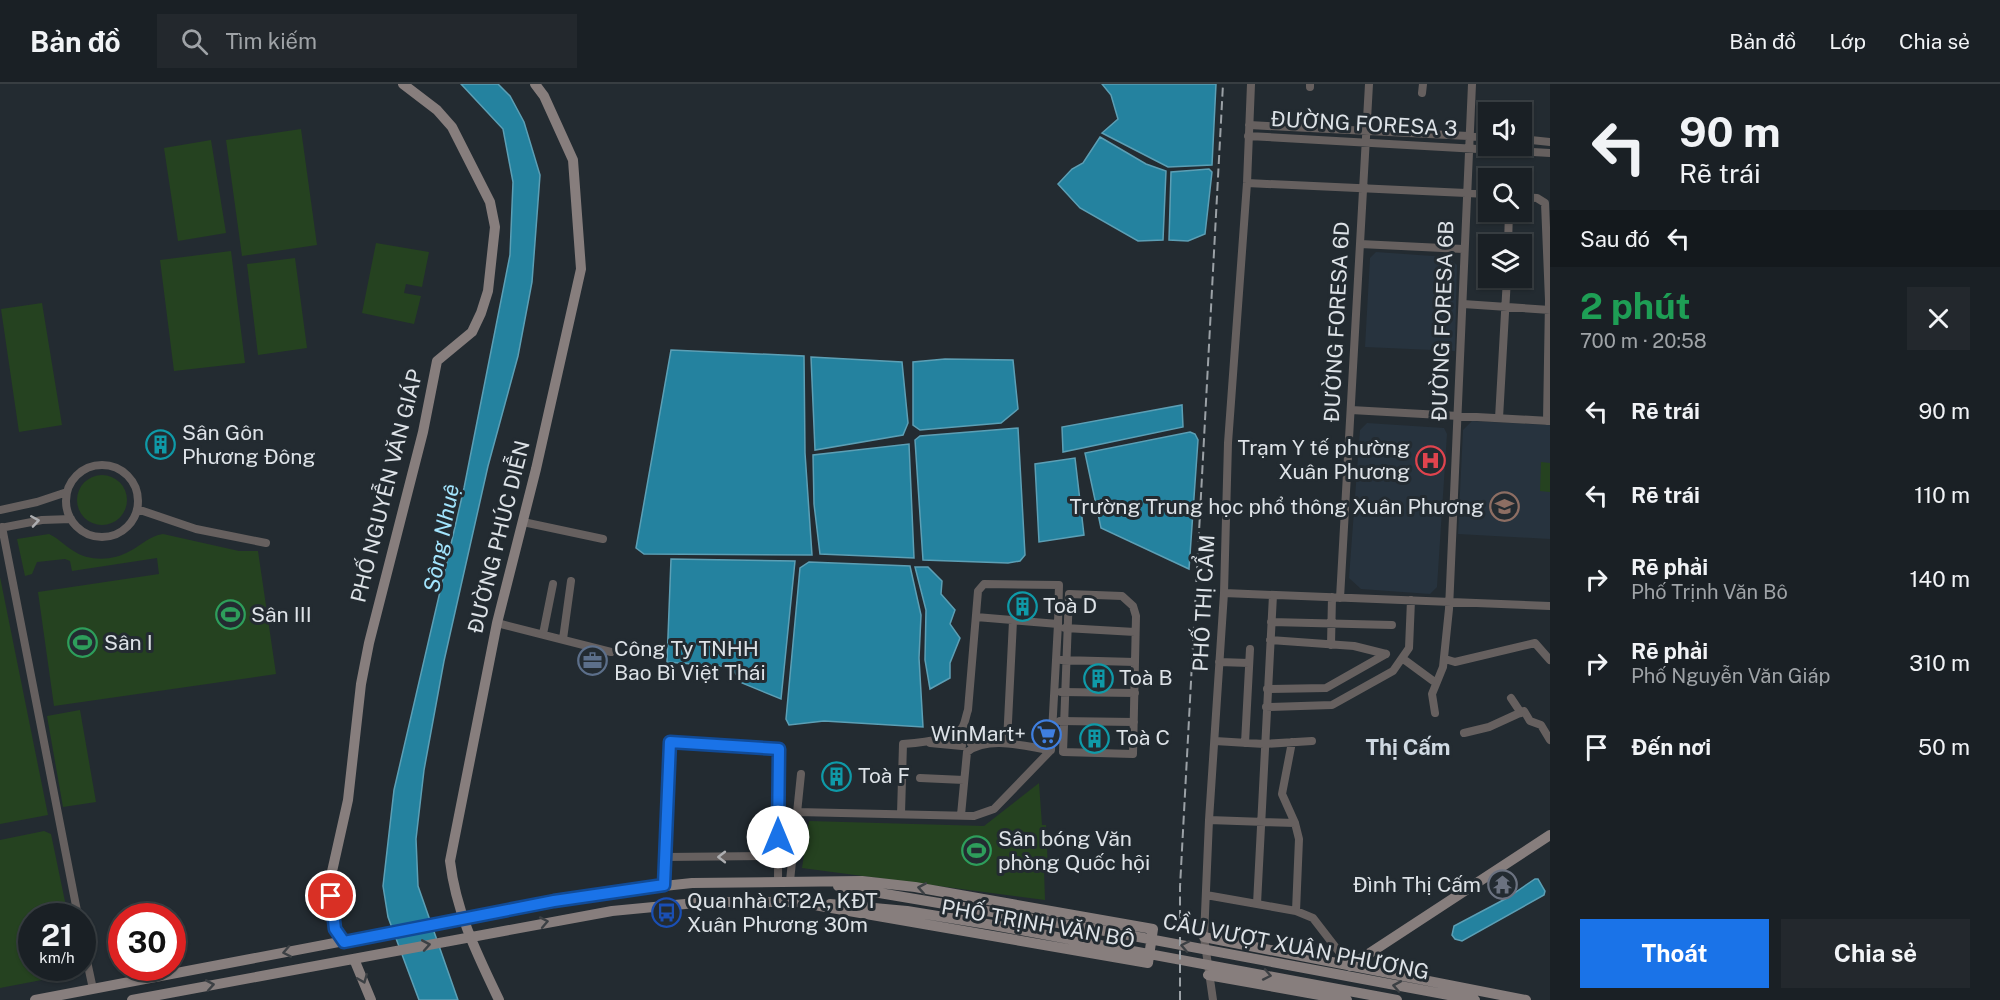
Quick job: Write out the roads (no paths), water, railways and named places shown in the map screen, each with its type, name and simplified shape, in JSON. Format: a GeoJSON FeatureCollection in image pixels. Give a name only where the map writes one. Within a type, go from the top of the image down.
{"type":"FeatureCollection","features":[{"type":"Feature","properties":{"kind":"main road","name":"PHỐ NGUYỄN VĂN GIÁP"},"geometry":{"type":"LineString","coordinates":[[344,942],[335,929],[332,916],[331,876],[348,800],[361,684],[369,643],[423,432],[437,361],[472,332],[481,313],[488,291],[495,227],[490,202],[452,128],[437,110],[403,84]]}},
{"type":"Feature","properties":{"kind":"main road","name":"ĐƯỜNG PHÚC DIỄN"},"geometry":{"type":"LineString","coordinates":[[499,1000],[463,938],[463,920],[454,888],[450,861],[497,623],[523,522],[581,270],[573,160],[544,96],[535,84]]}},
{"type":"Feature","properties":{"kind":"main road"},"geometry":{"type":"LineString","coordinates":[[1350,966],[1550,835]]}},
{"type":"Feature","properties":{"kind":"main road","name":"PHỐ TRỊNH VĂN BÔ"},"geometry":{"type":"LineString","coordinates":[[35,1000],[94,995],[344,942],[565,899],[664,885],[862,881],[915,887],[1153,928],[1148,963],[992,935],[855,914],[797,902]]}},
{"type":"Feature","properties":{"kind":"main road","name":"PHỐ TRỊNH VĂN BÔ"},"geometry":{"type":"LineString","coordinates":[[814,882],[861,890]]}},
{"type":"Feature","properties":{"kind":"main road","name":"CẦU VƯỢT XUÂN PHƯƠNG"},"geometry":{"type":"LineString","coordinates":[[861,890],[1106,931],[1475,1000]]}},
{"type":"Feature","properties":{"kind":"main road","name":"PHỐ TRỊNH VĂN BÔ"},"geometry":{"type":"LineString","coordinates":[[132,1000],[553,920],[669,904],[749,900],[858,905]]}},
{"type":"Feature","properties":{"kind":"main road","name":"CẦU VƯỢT XUÂN PHƯƠNG"},"geometry":{"type":"LineString","coordinates":[[858,905],[993,925],[1397,1000]]}},
{"type":"Feature","properties":{"kind":"main road"},"geometry":{"type":"LineString","coordinates":[[1204,937],[1526,1000]]}},
{"type":"Feature","properties":{"kind":"main road"},"geometry":{"type":"LineString","coordinates":[[354,959],[371,1000]]}},
{"type":"Feature","properties":{"kind":"main road"},"geometry":{"type":"LineString","coordinates":[[1311,997],[1321,960]]}},
{"type":"Feature","properties":{"kind":"main road"},"geometry":{"type":"LineString","coordinates":[[1208,975],[1311,997],[1347,1000]]}},
{"type":"Feature","properties":{"kind":"street","name":"PHỐ THỊ CẨM"},"geometry":{"type":"LineString","coordinates":[[1213,1000],[1204,937],[1224,593],[1228,443],[1247,183],[1251,84]]}},
{"type":"Feature","properties":{"kind":"street","name":"ĐƯỜNG FORESA 6D"},"geometry":{"type":"LineString","coordinates":[[1331,645],[1331,623],[1336,597],[1351,410],[1369,84]]}},
{"type":"Feature","properties":{"kind":"street","name":"ĐƯỜNG FORESA 6B"},"geometry":{"type":"LineString","coordinates":[[1436,683],[1444,663],[1449,602],[1463,304],[1465,193],[1472,84]]}},
{"type":"Feature","properties":{"kind":"street","name":"ĐƯỜNG FORESA 3"},"geometry":{"type":"LineString","coordinates":[[1249,125],[1478,136]]}},
{"type":"Feature","properties":{"kind":"street","name":"ĐƯỜNG FORESA 3"},"geometry":{"type":"LineString","coordinates":[[1248,136],[1550,153]]}},
{"type":"Feature","properties":{"kind":"street"},"geometry":{"type":"LineString","coordinates":[[1532,140],[1550,142]]}},
{"type":"Feature","properties":{"kind":"street"},"geometry":{"type":"LineString","coordinates":[[1247,183],[1478,194]]}},
{"type":"Feature","properties":{"kind":"street"},"geometry":{"type":"LineString","coordinates":[[1351,410],[1548,421],[1549,310],[1545,203],[1532,198]]}},
{"type":"Feature","properties":{"kind":"street"},"geometry":{"type":"LineString","coordinates":[[1360,244],[1463,249]]}},
{"type":"Feature","properties":{"kind":"street"},"geometry":{"type":"LineString","coordinates":[[1499,418],[1506,288]]}},
{"type":"Feature","properties":{"kind":"street"},"geometry":{"type":"LineString","coordinates":[[1463,304],[1549,310]]}},
{"type":"Feature","properties":{"kind":"street"},"geometry":{"type":"LineString","coordinates":[[105,465],[125,474],[133,482],[137,509],[128,525],[113,535],[89,534],[71,519],[67,505],[67,492],[71,483],[84,470],[105,465]]}},
{"type":"Feature","properties":{"kind":"street"},"geometry":{"type":"LineString","coordinates":[[0,510],[37,502],[67,492]]}},
{"type":"Feature","properties":{"kind":"street"},"geometry":{"type":"LineString","coordinates":[[137,509],[196,529],[266,543]]}},
{"type":"Feature","properties":{"kind":"street"},"geometry":{"type":"LineString","coordinates":[[71,519],[42,520],[1,527],[75,903]]}},
{"type":"Feature","properties":{"kind":"street"},"geometry":{"type":"LineString","coordinates":[[523,522],[603,539]]}},
{"type":"Feature","properties":{"kind":"street"},"geometry":{"type":"LineString","coordinates":[[563,639],[571,581]]}},
{"type":"Feature","properties":{"kind":"street"},"geometry":{"type":"LineString","coordinates":[[543,634],[553,584]]}},
{"type":"Feature","properties":{"kind":"street"},"geometry":{"type":"LineString","coordinates":[[797,812],[901,814],[961,816],[974,816],[994,809],[1052,750],[1059,585],[984,584],[978,591],[968,710],[962,728],[967,748],[961,816]]}},
{"type":"Feature","properties":{"kind":"street"},"geometry":{"type":"LineString","coordinates":[[1224,593],[1550,606]]}},
{"type":"Feature","properties":{"kind":"street"},"geometry":{"type":"LineString","coordinates":[[1069,594],[1122,596],[1133,606],[1136,616],[1135,632],[1133,754],[1063,752],[1069,594]]}},
{"type":"Feature","properties":{"kind":"street"},"geometry":{"type":"LineString","coordinates":[[1257,904],[1273,595]]}},
{"type":"Feature","properties":{"kind":"street"},"geometry":{"type":"LineString","coordinates":[[1266,707],[1332,705],[1392,670],[1409,648],[1411,600]]}},
{"type":"Feature","properties":{"kind":"street"},"geometry":{"type":"LineString","coordinates":[[976,617],[1068,628],[1135,632]]}},
{"type":"Feature","properties":{"kind":"street"},"geometry":{"type":"LineString","coordinates":[[1007,742],[1013,621]]}},
{"type":"Feature","properties":{"kind":"street"},"geometry":{"type":"LineString","coordinates":[[1271,622],[1392,625]]}},
{"type":"Feature","properties":{"kind":"street"},"geometry":{"type":"LineString","coordinates":[[497,623],[611,652]]}},
{"type":"Feature","properties":{"kind":"street"},"geometry":{"type":"LineString","coordinates":[[1267,689],[1326,688],[1386,654],[1354,646],[1270,640]]}},
{"type":"Feature","properties":{"kind":"street"},"geometry":{"type":"LineString","coordinates":[[1444,663],[1535,644],[1550,660]]}},
{"type":"Feature","properties":{"kind":"street"},"geometry":{"type":"LineString","coordinates":[[1245,743],[1250,649]]}},
{"type":"Feature","properties":{"kind":"street"},"geometry":{"type":"LineString","coordinates":[[1401,658],[1436,683],[1432,694],[1435,713]]}},
{"type":"Feature","properties":{"kind":"street"},"geometry":{"type":"LineString","coordinates":[[1056,660],[1135,662]]}},
{"type":"Feature","properties":{"kind":"street"},"geometry":{"type":"LineString","coordinates":[[1220,663],[1249,663]]}},
{"type":"Feature","properties":{"kind":"street"},"geometry":{"type":"LineString","coordinates":[[1054,691],[1134,693]]}},
{"type":"Feature","properties":{"kind":"street"},"geometry":{"type":"LineString","coordinates":[[1511,698],[1521,713]]}},
{"type":"Feature","properties":{"kind":"street"},"geometry":{"type":"LineString","coordinates":[[1464,733],[1488,727],[1524,711],[1530,721],[1541,725],[1550,740]]}},
{"type":"Feature","properties":{"kind":"street"},"geometry":{"type":"LineString","coordinates":[[1053,720],[1134,722]]}},
{"type":"Feature","properties":{"kind":"street"},"geometry":{"type":"LineString","coordinates":[[901,814],[903,744],[926,742],[951,735],[962,728]]}},
{"type":"Feature","properties":{"kind":"street"},"geometry":{"type":"LineString","coordinates":[[951,735],[967,748]]}},
{"type":"Feature","properties":{"kind":"street"},"geometry":{"type":"LineString","coordinates":[[1215,741],[1264,744],[1312,741]]}},
{"type":"Feature","properties":{"kind":"street"},"geometry":{"type":"LineString","coordinates":[[664,885],[670,742],[779,749],[778,881]]}},
{"type":"Feature","properties":{"kind":"street"},"geometry":{"type":"LineString","coordinates":[[926,742],[967,748],[1007,742],[1052,750]]}},
{"type":"Feature","properties":{"kind":"street"},"geometry":{"type":"LineString","coordinates":[[1292,742],[1282,794],[1295,823],[1299,839],[1296,911]]}},
{"type":"Feature","properties":{"kind":"street"},"geometry":{"type":"LineString","coordinates":[[790,881],[801,774]]}},
{"type":"Feature","properties":{"kind":"street"},"geometry":{"type":"LineString","coordinates":[[920,778],[964,780]]}},
{"type":"Feature","properties":{"kind":"street"},"geometry":{"type":"LineString","coordinates":[[1209,820],[1295,823]]}},
{"type":"Feature","properties":{"kind":"street"},"geometry":{"type":"LineString","coordinates":[[665,857],[778,856]]}},
{"type":"Feature","properties":{"kind":"street"},"geometry":{"type":"LineString","coordinates":[[1206,895],[1296,911],[1314,918],[1350,966]]}},
{"type":"Feature","properties":{"kind":"water"},"geometry":{"type":"Polygon","coordinates":[[[461,84],[498,84],[510,96],[524,122],[540,175],[532,282],[518,356],[488,466],[444,661],[424,770],[416,839],[418,886],[458,1000],[419,1000],[388,917],[383,886],[394,790],[464,488],[510,255],[513,182],[503,129],[461,84]]]}},
{"type":"Feature","properties":{"kind":"water"},"geometry":{"type":"Polygon","coordinates":[[[1102,84],[1216,84],[1212,165],[1168,167],[1102,133],[1118,119],[1111,95],[1102,84]]]}},
{"type":"Feature","properties":{"kind":"water"},"geometry":{"type":"Polygon","coordinates":[[[1100,137],[1146,164],[1166,171],[1163,240],[1138,241],[1080,208],[1058,184],[1072,169],[1083,163],[1100,137]]]}},
{"type":"Feature","properties":{"kind":"water"},"geometry":{"type":"Polygon","coordinates":[[[1209,169],[1212,172],[1205,234],[1188,241],[1169,240],[1171,172],[1209,169]]]}},
{"type":"Feature","properties":{"kind":"water"},"geometry":{"type":"Polygon","coordinates":[[[671,350],[804,356],[805,453],[812,555],[644,554],[636,548],[671,350]]]}},
{"type":"Feature","properties":{"kind":"water"},"geometry":{"type":"Polygon","coordinates":[[[811,357],[902,362],[908,423],[903,435],[815,450],[811,357]]]}},
{"type":"Feature","properties":{"kind":"water"},"geometry":{"type":"Polygon","coordinates":[[[945,359],[1013,360],[1018,409],[1001,423],[920,430],[913,425],[913,362],[945,359]]]}},
{"type":"Feature","properties":{"kind":"water"},"geometry":{"type":"Polygon","coordinates":[[[1182,405],[1183,427],[1063,452],[1062,427],[1182,405]]]}},
{"type":"Feature","properties":{"kind":"water"},"geometry":{"type":"Polygon","coordinates":[[[1018,428],[1025,555],[1020,561],[1008,563],[923,560],[915,440],[920,436],[1018,428]]]}},
{"type":"Feature","properties":{"kind":"water"},"geometry":{"type":"Polygon","coordinates":[[[1190,432],[1195,434],[1198,440],[1189,569],[1101,528],[1085,453],[1190,432]]]}},
{"type":"Feature","properties":{"kind":"water"},"geometry":{"type":"Polygon","coordinates":[[[909,444],[914,558],[820,554],[814,504],[813,455],[909,444]]]}},
{"type":"Feature","properties":{"kind":"water"},"geometry":{"type":"Polygon","coordinates":[[[1075,458],[1084,535],[1039,542],[1035,464],[1075,458]]]}},
{"type":"Feature","properties":{"kind":"water"},"geometry":{"type":"Polygon","coordinates":[[[671,559],[795,561],[781,699],[742,683],[731,667],[667,662],[671,559]]]}},
{"type":"Feature","properties":{"kind":"water"},"geometry":{"type":"Polygon","coordinates":[[[809,562],[910,566],[921,615],[919,658],[923,727],[824,721],[789,725],[786,719],[800,568],[809,562]]]}},
{"type":"Feature","properties":{"kind":"water"},"geometry":{"type":"Polygon","coordinates":[[[915,567],[928,567],[942,581],[941,594],[955,610],[950,624],[960,638],[950,663],[950,678],[930,689],[925,660],[926,610],[915,567]]]}},
{"type":"Feature","properties":{"kind":"water"},"geometry":{"type":"Polygon","coordinates":[[[1538,879],[1545,891],[1544,895],[1462,941],[1455,939],[1452,935],[1454,926],[1507,898],[1538,879]]]}},
{"type":"Feature","properties":{"kind":"railway"},"geometry":{"type":"LineString","coordinates":[[1180,1000],[1180,887],[1223,84]]}},
{"type":"Feature","properties":{"kind":"place","name":"Sân Gôn Phương Đông"},"geometry":{"type":"Point","coordinates":[161,445]}},
{"type":"Feature","properties":{"kind":"place","name":"Trạm Y tế phường Xuân Phương"},"geometry":{"type":"Point","coordinates":[1431,460]}},
{"type":"Feature","properties":{"kind":"place","name":"Trường Trung học phổ thông Xuân Phương"},"geometry":{"type":"Point","coordinates":[1505,507]}},
{"type":"Feature","properties":{"kind":"place","name":"Toà D"},"geometry":{"type":"Point","coordinates":[1022,606]}},
{"type":"Feature","properties":{"kind":"place","name":"Sân III"},"geometry":{"type":"Point","coordinates":[230,615]}},
{"type":"Feature","properties":{"kind":"place","name":"Sân I"},"geometry":{"type":"Point","coordinates":[83,643]}},
{"type":"Feature","properties":{"kind":"place","name":"Công Ty TNHH Bao Bì Việt Thái"},"geometry":{"type":"Point","coordinates":[593,661]}},
{"type":"Feature","properties":{"kind":"place","name":"Toà B"},"geometry":{"type":"Point","coordinates":[1098,678]}},
{"type":"Feature","properties":{"kind":"place","name":"WinMart+"},"geometry":{"type":"Point","coordinates":[1047,734]}},
{"type":"Feature","properties":{"kind":"place","name":"Toà C"},"geometry":{"type":"Point","coordinates":[1095,738]}},
{"type":"Feature","properties":{"kind":"place","name":"Toà F"},"geometry":{"type":"Point","coordinates":[837,776]}},
{"type":"Feature","properties":{"kind":"place","name":"Sân bóng Văn phòng Quốc hội"},"geometry":{"type":"Point","coordinates":[977,851]}},
{"type":"Feature","properties":{"kind":"place","name":"Đình Thị Cấm"},"geometry":{"type":"Point","coordinates":[1502,885]}},
{"type":"Feature","properties":{"kind":"place","name":"Qua nhà CT2A, KĐT Xuân Phương 30m"},"geometry":{"type":"Point","coordinates":[666,913]}},
{"type":"Feature","properties":{"kind":"district","name":"Thị Cấm"},"geometry":{"type":"Point","coordinates":[1408,747]}},
{"type":"Feature","properties":{"kind":"water label","name":"Sông Nhuệ"},"geometry":{"type":"Point","coordinates":[441,538]}}]}
